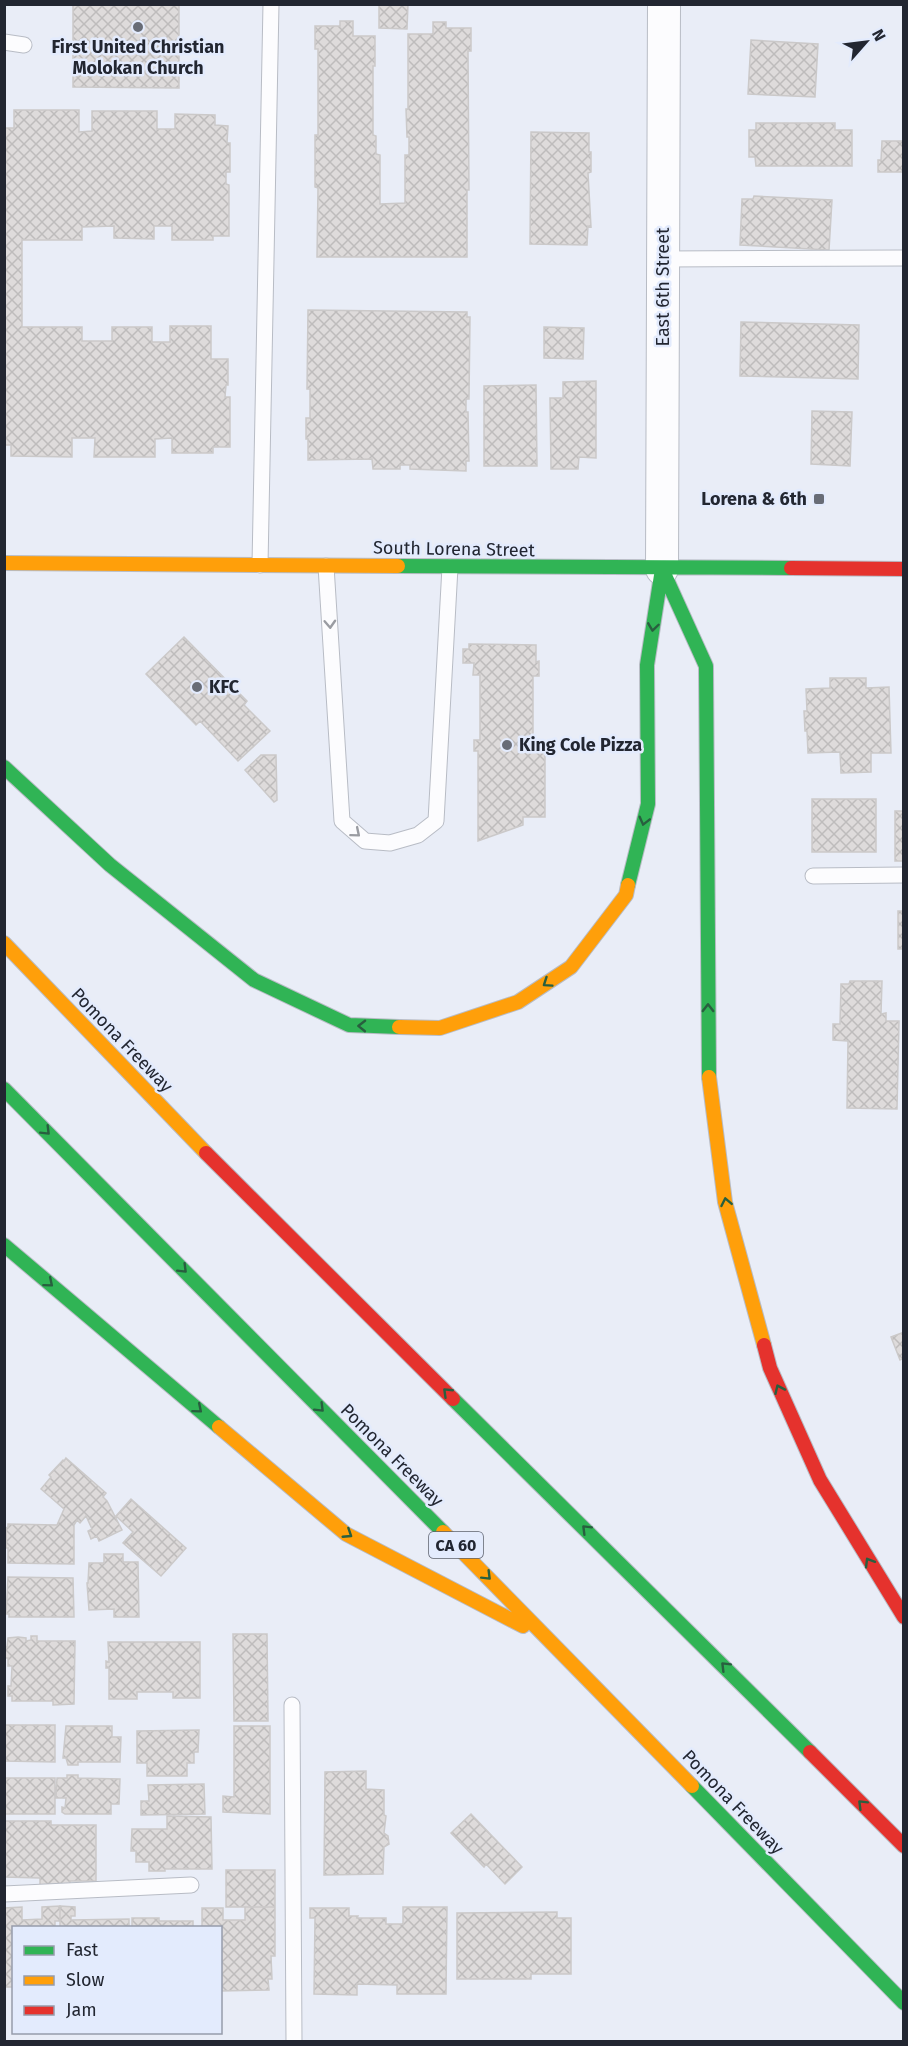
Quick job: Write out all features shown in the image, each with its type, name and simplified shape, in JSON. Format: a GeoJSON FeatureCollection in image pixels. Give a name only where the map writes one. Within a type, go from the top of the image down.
{"type":"FeatureCollection","features":[{"type":"Feature","properties":{"kind":"main road","name":"South Lorena Street"},"geometry":{"type":"LineString","coordinates":[[4,563],[903,569]]}},
{"type":"Feature","properties":{"kind":"main road"},"geometry":{"type":"LineString","coordinates":[[4,766],[110,865],[254,980],[349,1025],[440,1028],[518,1002],[570,967],[626,895],[648,804],[647,665],[662,569]]}},
{"type":"Feature","properties":{"kind":"main road"},"geometry":{"type":"LineString","coordinates":[[662,569],[706,666],[709,1074],[725,1202],[770,1368],[820,1480],[903,1617]]}},
{"type":"Feature","properties":{"kind":"main road","name":"Pomona Freeway"},"geometry":{"type":"LineString","coordinates":[[4,943],[313,1261],[753,1694],[903,1846]]}},
{"type":"Feature","properties":{"kind":"main road","name":"Pomona Freeway"},"geometry":{"type":"LineString","coordinates":[[4,1089],[550,1640],[903,2003]]}},
{"type":"Feature","properties":{"kind":"main road"},"geometry":{"type":"LineString","coordinates":[[4,1245],[346,1534],[550,1640]]}},
{"type":"Feature","properties":{"kind":"street","name":"East 6th Street"},"geometry":{"type":"LineString","coordinates":[[662,569],[664,4]]}},
{"type":"Feature","properties":{"kind":"lane"},"geometry":{"type":"LineString","coordinates":[[260,566],[271,4]]}},
{"type":"Feature","properties":{"kind":"lane"},"geometry":{"type":"LineString","coordinates":[[4,42],[24,45]]}},
{"type":"Feature","properties":{"kind":"lane"},"geometry":{"type":"LineString","coordinates":[[663,259],[903,258]]}},
{"type":"Feature","properties":{"kind":"lane"},"geometry":{"type":"LineString","coordinates":[[326,566],[342,821],[365,841],[390,843],[418,835],[436,821],[450,567]]}},
{"type":"Feature","properties":{"kind":"lane"},"geometry":{"type":"LineString","coordinates":[[813,876],[903,875]]}},
{"type":"Feature","properties":{"kind":"lane"},"geometry":{"type":"LineString","coordinates":[[292,1705],[294,2042]]}},
{"type":"Feature","properties":{"kind":"lane"},"geometry":{"type":"LineString","coordinates":[[4,1894],[191,1885]]}},
{"type":"Feature","properties":{"kind":"building"},"geometry":{"type":"Polygon","coordinates":[[[73,4],[179,4],[179,88],[73,87],[73,4]]]}},
{"type":"Feature","properties":{"kind":"building"},"geometry":{"type":"Polygon","coordinates":[[[379,4],[408,4],[407,29],[379,28],[379,4]]]}},
{"type":"Feature","properties":{"kind":"building"},"geometry":{"type":"Polygon","coordinates":[[[340,21],[353,21],[353,36],[375,36],[373,135],[376,136],[376,154],[380,155],[380,204],[405,203],[405,155],[409,155],[406,109],[408,109],[408,34],[433,34],[433,22],[446,22],[446,28],[471,28],[471,51],[468,51],[467,257],[317,257],[318,188],[315,187],[315,135],[318,135],[318,49],[315,49],[315,26],[340,26],[340,21]]]}},
{"type":"Feature","properties":{"kind":"building"},"geometry":{"type":"Polygon","coordinates":[[[751,40],[818,44],[815,97],[748,94],[751,40]]]}},
{"type":"Feature","properties":{"kind":"building"},"geometry":{"type":"Polygon","coordinates":[[[14,110],[79,110],[79,132],[92,131],[92,111],[157,111],[157,129],[175,129],[175,114],[215,115],[215,125],[228,126],[230,172],[226,172],[226,184],[229,185],[229,236],[213,236],[213,240],[172,240],[172,226],[154,226],[154,239],[114,238],[114,226],[82,227],[82,240],[22,240],[22,327],[82,327],[82,341],[112,341],[112,327],[152,327],[152,342],[170,342],[170,326],[211,326],[211,359],[228,359],[228,385],[226,385],[225,397],[230,397],[230,447],[213,447],[213,453],[172,453],[172,438],[155,439],[155,457],[94,457],[95,438],[72,438],[72,457],[11,456],[11,445],[4,445],[4,128],[14,128],[14,110]]]}},
{"type":"Feature","properties":{"kind":"building"},"geometry":{"type":"Polygon","coordinates":[[[756,123],[835,123],[835,130],[852,130],[852,166],[756,166],[755,157],[749,157],[749,130],[756,130],[756,123]]]}},
{"type":"Feature","properties":{"kind":"building"},"geometry":{"type":"Polygon","coordinates":[[[531,132],[589,133],[591,172],[588,173],[591,227],[588,226],[587,245],[530,244],[531,132]]]}},
{"type":"Feature","properties":{"kind":"building"},"geometry":{"type":"Polygon","coordinates":[[[882,141],[904,141],[904,172],[878,172],[882,141]]]}},
{"type":"Feature","properties":{"kind":"building"},"geometry":{"type":"Polygon","coordinates":[[[754,196],[832,200],[829,250],[740,245],[742,199],[753,199],[754,196]]]}},
{"type":"Feature","properties":{"kind":"building"},"geometry":{"type":"Polygon","coordinates":[[[308,310],[467,312],[467,317],[470,317],[469,399],[466,399],[469,461],[466,461],[466,471],[410,469],[410,465],[400,465],[400,469],[373,469],[372,459],[308,460],[306,418],[310,418],[310,389],[307,389],[308,310]]]}},
{"type":"Feature","properties":{"kind":"building"},"geometry":{"type":"Polygon","coordinates":[[[741,322],[859,325],[858,379],[740,376],[741,322]]]}},
{"type":"Feature","properties":{"kind":"building"},"geometry":{"type":"Polygon","coordinates":[[[544,327],[584,328],[583,359],[544,358],[544,327]]]}},
{"type":"Feature","properties":{"kind":"building"},"geometry":{"type":"Polygon","coordinates":[[[596,381],[596,458],[579,457],[578,469],[551,469],[550,398],[563,398],[563,382],[596,381]]]}},
{"type":"Feature","properties":{"kind":"building"},"geometry":{"type":"Polygon","coordinates":[[[536,385],[537,466],[484,466],[484,386],[536,385]]]}},
{"type":"Feature","properties":{"kind":"building"},"geometry":{"type":"Polygon","coordinates":[[[812,411],[852,412],[850,466],[811,464],[812,411]]]}},
{"type":"Feature","properties":{"kind":"building","name":"KFC"},"geometry":{"type":"Polygon","coordinates":[[[184,637],[247,701],[244,705],[270,731],[238,761],[200,721],[196,725],[146,674],[184,637]]]}},
{"type":"Feature","properties":{"kind":"building","name":"King Cole Pizza"},"geometry":{"type":"Polygon","coordinates":[[[469,644],[536,645],[539,676],[533,676],[533,740],[539,740],[540,749],[545,749],[545,817],[523,817],[523,825],[478,841],[478,751],[474,751],[474,740],[480,740],[480,675],[473,675],[474,663],[463,663],[463,649],[469,649],[469,644]]]}},
{"type":"Feature","properties":{"kind":"building"},"geometry":{"type":"Polygon","coordinates":[[[830,678],[866,678],[866,688],[889,687],[891,753],[871,753],[871,772],[841,773],[840,752],[808,753],[804,711],[807,711],[806,689],[830,688],[830,678]]]}},
{"type":"Feature","properties":{"kind":"building"},"geometry":{"type":"Polygon","coordinates":[[[261,755],[276,755],[277,800],[274,802],[245,770],[261,755]]]}},
{"type":"Feature","properties":{"kind":"building"},"geometry":{"type":"Polygon","coordinates":[[[812,799],[876,799],[876,852],[812,852],[812,799]]]}},
{"type":"Feature","properties":{"kind":"building"},"geometry":{"type":"Polygon","coordinates":[[[895,811],[904,811],[904,861],[895,861],[895,811]]]}},
{"type":"Feature","properties":{"kind":"building"},"geometry":{"type":"Polygon","coordinates":[[[898,911],[904,911],[904,949],[898,949],[898,911]]]}},
{"type":"Feature","properties":{"kind":"building"},"geometry":{"type":"Polygon","coordinates":[[[850,981],[882,981],[881,1014],[886,1013],[886,1021],[899,1021],[897,1109],[847,1108],[848,1041],[833,1040],[833,1024],[840,1024],[841,984],[849,984],[850,981]]]}},
{"type":"Feature","properties":{"kind":"building"},"geometry":{"type":"Polygon","coordinates":[[[904,1332],[904,1358],[900,1360],[891,1337],[904,1332]]]}},
{"type":"Feature","properties":{"kind":"building"},"geometry":{"type":"Polygon","coordinates":[[[66,1458],[106,1493],[103,1497],[122,1530],[99,1541],[97,1536],[91,1539],[88,1531],[92,1529],[86,1516],[80,1523],[77,1520],[74,1525],[74,1564],[8,1563],[6,1528],[8,1524],[57,1525],[64,1509],[41,1489],[51,1477],[49,1475],[66,1458]]]}},
{"type":"Feature","properties":{"kind":"building"},"geometry":{"type":"Polygon","coordinates":[[[131,1499],[186,1548],[161,1576],[123,1543],[133,1532],[116,1516],[131,1499]]]}},
{"type":"Feature","properties":{"kind":"building"},"geometry":{"type":"Polygon","coordinates":[[[104,1554],[123,1554],[123,1562],[138,1562],[139,1617],[114,1617],[114,1609],[89,1610],[87,1583],[89,1563],[104,1563],[104,1554]]]}},
{"type":"Feature","properties":{"kind":"building"},"geometry":{"type":"Polygon","coordinates":[[[8,1577],[73,1578],[74,1617],[9,1617],[9,1614],[6,1614],[8,1577]]]}},
{"type":"Feature","properties":{"kind":"building"},"geometry":{"type":"Polygon","coordinates":[[[233,1634],[267,1634],[268,1721],[234,1721],[233,1634]]]}},
{"type":"Feature","properties":{"kind":"building"},"geometry":{"type":"Polygon","coordinates":[[[31,1636],[37,1636],[37,1641],[75,1641],[74,1704],[53,1705],[53,1701],[12,1701],[12,1696],[8,1696],[12,1666],[8,1666],[8,1658],[4,1658],[4,1647],[7,1647],[8,1638],[26,1638],[26,1641],[31,1640],[31,1636]]]}},
{"type":"Feature","properties":{"kind":"building"},"geometry":{"type":"Polygon","coordinates":[[[108,1642],[200,1642],[200,1698],[173,1698],[173,1692],[137,1692],[137,1699],[109,1699],[109,1668],[106,1668],[106,1661],[109,1662],[108,1642]]]}},
{"type":"Feature","properties":{"kind":"building"},"geometry":{"type":"Polygon","coordinates":[[[4,1725],[55,1725],[55,1762],[4,1761],[4,1725]]]}},
{"type":"Feature","properties":{"kind":"building"},"geometry":{"type":"Polygon","coordinates":[[[66,1726],[112,1726],[112,1737],[121,1737],[120,1762],[78,1762],[78,1765],[68,1765],[66,1758],[63,1758],[66,1726]]]}},
{"type":"Feature","properties":{"kind":"building"},"geometry":{"type":"Polygon","coordinates":[[[234,1726],[270,1726],[270,1814],[223,1812],[223,1796],[234,1797],[234,1726]]]}},
{"type":"Feature","properties":{"kind":"building"},"geometry":{"type":"Polygon","coordinates":[[[199,1730],[198,1752],[194,1752],[194,1763],[187,1763],[187,1776],[147,1776],[147,1763],[137,1763],[137,1731],[199,1730]]]}},
{"type":"Feature","properties":{"kind":"building"},"geometry":{"type":"Polygon","coordinates":[[[366,1771],[366,1789],[384,1790],[384,1815],[386,1816],[384,1833],[388,1836],[389,1844],[384,1847],[383,1874],[324,1875],[325,1772],[366,1771]]]}},
{"type":"Feature","properties":{"kind":"building"},"geometry":{"type":"Polygon","coordinates":[[[67,1775],[78,1775],[78,1778],[120,1779],[119,1804],[111,1804],[111,1814],[65,1814],[62,1812],[62,1807],[65,1808],[66,1798],[56,1798],[57,1778],[67,1778],[67,1775]]]}},
{"type":"Feature","properties":{"kind":"building"},"geometry":{"type":"Polygon","coordinates":[[[4,1778],[55,1778],[55,1814],[4,1814],[4,1778]]]}},
{"type":"Feature","properties":{"kind":"building"},"geometry":{"type":"Polygon","coordinates":[[[204,1784],[205,1814],[141,1815],[141,1801],[149,1801],[148,1785],[204,1784]]]}},
{"type":"Feature","properties":{"kind":"building"},"geometry":{"type":"Polygon","coordinates":[[[471,1814],[522,1867],[505,1884],[486,1864],[484,1867],[451,1833],[471,1814]]]}},
{"type":"Feature","properties":{"kind":"building"},"geometry":{"type":"Polygon","coordinates":[[[167,1816],[211,1817],[212,1869],[149,1871],[149,1862],[136,1862],[136,1851],[131,1851],[132,1829],[167,1829],[167,1816]]]}},
{"type":"Feature","properties":{"kind":"building"},"geometry":{"type":"Polygon","coordinates":[[[4,1821],[51,1821],[51,1825],[96,1825],[96,1881],[70,1881],[70,1885],[40,1885],[40,1878],[4,1877],[4,1821]]]}},
{"type":"Feature","properties":{"kind":"building"},"geometry":{"type":"Polygon","coordinates":[[[226,1870],[275,1870],[275,1907],[226,1907],[226,1870]]]}},
{"type":"Feature","properties":{"kind":"building"},"geometry":{"type":"Polygon","coordinates":[[[60,1906],[75,1907],[75,1916],[71,1916],[71,1920],[129,1919],[129,1926],[60,1926],[60,1906]]]}},
{"type":"Feature","properties":{"kind":"building"},"geometry":{"type":"Polygon","coordinates":[[[60,1906],[60,1921],[55,1921],[55,1926],[12,1926],[12,1987],[4,1987],[4,1908],[22,1907],[22,1920],[42,1919],[42,1907],[60,1906]]]}},
{"type":"Feature","properties":{"kind":"building"},"geometry":{"type":"Polygon","coordinates":[[[245,1907],[275,1907],[275,1956],[271,1956],[272,1979],[268,1979],[269,1990],[222,1991],[222,1926],[202,1926],[202,1908],[223,1908],[223,1920],[245,1920],[245,1907]]]}},
{"type":"Feature","properties":{"kind":"building"},"geometry":{"type":"Polygon","coordinates":[[[403,1907],[447,1907],[446,1994],[397,1994],[397,1985],[357,1984],[357,1995],[314,1994],[315,1918],[310,1918],[310,1908],[349,1908],[349,1916],[386,1918],[386,1924],[403,1924],[403,1907]]]}},
{"type":"Feature","properties":{"kind":"building"},"geometry":{"type":"Polygon","coordinates":[[[557,1912],[557,1918],[571,1918],[571,1974],[531,1974],[531,1979],[457,1979],[457,1913],[557,1912]]]}},
{"type":"Feature","properties":{"kind":"building"},"geometry":{"type":"Polygon","coordinates":[[[132,1918],[193,1921],[193,1926],[132,1926],[132,1918]]]}},
{"type":"Feature","properties":{"kind":"traffic: fast"},"geometry":{"type":"LineString","coordinates":[[398,566],[791,568]]}},
{"type":"Feature","properties":{"kind":"traffic: fast"},"geometry":{"type":"LineString","coordinates":[[662,569],[706,666],[709,1077]]}},
{"type":"Feature","properties":{"kind":"traffic: fast"},"geometry":{"type":"LineString","coordinates":[[628,885],[648,804],[647,665],[662,569]]}},
{"type":"Feature","properties":{"kind":"traffic: fast"},"geometry":{"type":"LineString","coordinates":[[4,767],[110,865],[254,980],[349,1025],[399,1027]]}},
{"type":"Feature","properties":{"kind":"traffic: fast"},"geometry":{"type":"LineString","coordinates":[[4,1089],[443,1532]]}},
{"type":"Feature","properties":{"kind":"traffic: fast"},"geometry":{"type":"LineString","coordinates":[[4,1245],[219,1427]]}},
{"type":"Feature","properties":{"kind":"traffic: fast"},"geometry":{"type":"LineString","coordinates":[[453,1399],[810,1752]]}},
{"type":"Feature","properties":{"kind":"traffic: fast"},"geometry":{"type":"LineString","coordinates":[[692,1786],[904,2003]]}},
{"type":"Feature","properties":{"kind":"traffic: slow"},"geometry":{"type":"LineString","coordinates":[[4,563],[398,566]]}},
{"type":"Feature","properties":{"kind":"traffic: slow"},"geometry":{"type":"LineString","coordinates":[[399,1027],[440,1028],[518,1002],[571,967],[626,895],[628,885]]}},
{"type":"Feature","properties":{"kind":"traffic: slow"},"geometry":{"type":"LineString","coordinates":[[4,943],[206,1153]]}},
{"type":"Feature","properties":{"kind":"traffic: slow"},"geometry":{"type":"LineString","coordinates":[[709,1077],[725,1202],[764,1345]]}},
{"type":"Feature","properties":{"kind":"traffic: slow"},"geometry":{"type":"LineString","coordinates":[[219,1427],[346,1534],[523,1626]]}},
{"type":"Feature","properties":{"kind":"traffic: slow"},"geometry":{"type":"LineString","coordinates":[[443,1532],[692,1786]]}},
{"type":"Feature","properties":{"kind":"traffic: jam"},"geometry":{"type":"LineString","coordinates":[[791,568],[904,569]]}},
{"type":"Feature","properties":{"kind":"traffic: jam"},"geometry":{"type":"LineString","coordinates":[[206,1153],[453,1399]]}},
{"type":"Feature","properties":{"kind":"traffic: jam"},"geometry":{"type":"LineString","coordinates":[[764,1345],[770,1368],[820,1480],[904,1617]]}},
{"type":"Feature","properties":{"kind":"traffic: jam"},"geometry":{"type":"LineString","coordinates":[[810,1752],[904,1846]]}},
{"type":"Feature","properties":{"kind":"place","name":"First United Christian Molokan Church"},"geometry":{"type":"Point","coordinates":[138,27]}},
{"type":"Feature","properties":{"kind":"place","name":"Lorena & 6th"},"geometry":{"type":"Point","coordinates":[819,499]}},
{"type":"Feature","properties":{"kind":"place","name":"KFC"},"geometry":{"type":"Point","coordinates":[197,687]}},
{"type":"Feature","properties":{"kind":"place","name":"King Cole Pizza"},"geometry":{"type":"Point","coordinates":[507,745]}}]}
